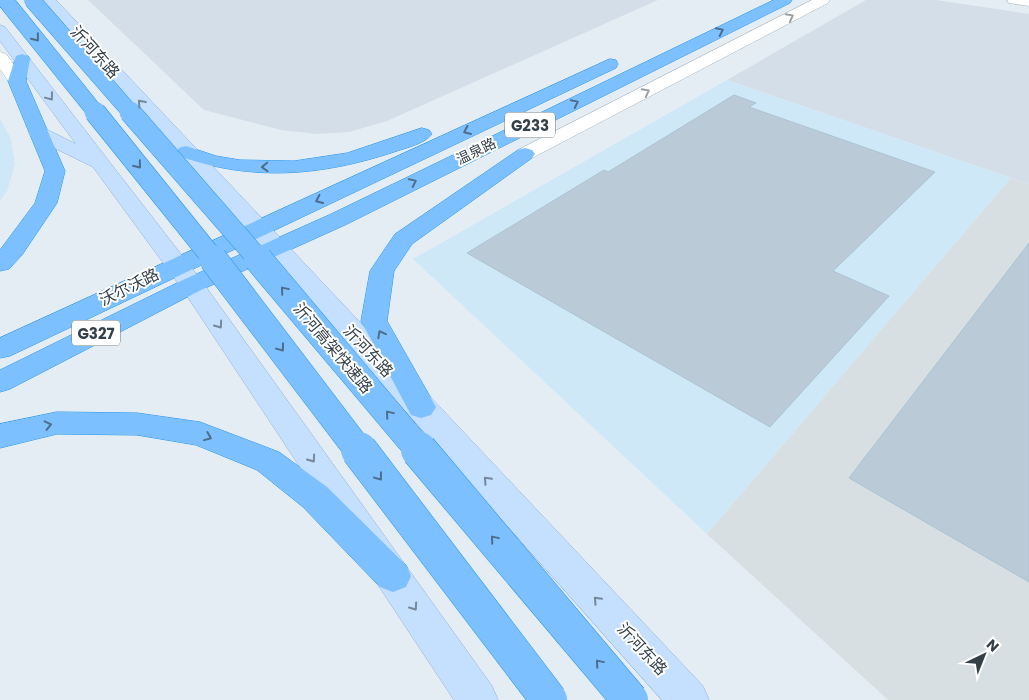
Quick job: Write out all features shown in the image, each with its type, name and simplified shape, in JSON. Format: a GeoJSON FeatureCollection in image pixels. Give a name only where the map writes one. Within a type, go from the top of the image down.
{"type":"FeatureCollection","features":[{"type":"Feature","properties":{"kind":"highway"},"geometry":{"type":"LineString","coordinates":[[5,0],[205,248],[550,700]]}},
{"type":"Feature","properties":{"kind":"highway","name":"沂河高架快速路"},"geometry":{"type":"LineString","coordinates":[[32,0],[232,228],[630,700]]}},
{"type":"Feature","properties":{"kind":"highway"},"geometry":{"type":"LineString","coordinates":[[679,33],[749,0]]}},
{"type":"Feature","properties":{"kind":"highway","name":"温泉路"},"geometry":{"type":"LineString","coordinates":[[265,239],[337,220],[785,0]]}},
{"type":"Feature","properties":{"kind":"highway"},"geometry":{"type":"LineString","coordinates":[[698,65],[699,42]]}},
{"type":"Feature","properties":{"kind":"highway","name":"温泉路"},"geometry":{"type":"LineString","coordinates":[[184,275],[265,239],[375,174],[626,57]]}},
{"type":"Feature","properties":{"kind":"highway"},"geometry":{"type":"LineString","coordinates":[[0,264],[14,250],[46,203],[55,171],[17,81],[22,59]]}},
{"type":"Feature","properties":{"kind":"highway"},"geometry":{"type":"LineString","coordinates":[[186,152],[215,162],[263,168],[355,158],[408,141],[472,113],[547,94]]}},
{"type":"Feature","properties":{"kind":"highway"},"geometry":{"type":"LineString","coordinates":[[375,174],[408,141]]}},
{"type":"Feature","properties":{"kind":"highway"},"geometry":{"type":"LineString","coordinates":[[337,220],[402,202],[525,154]]}},
{"type":"Feature","properties":{"kind":"highway"},"geometry":{"type":"LineString","coordinates":[[420,408],[374,321],[382,271],[402,239],[525,154]]}},
{"type":"Feature","properties":{"kind":"highway","name":"沃尔沃路"},"geometry":{"type":"LineString","coordinates":[[0,349],[184,275]]}},
{"type":"Feature","properties":{"kind":"highway","name":"沃尔沃路"},"geometry":{"type":"LineString","coordinates":[[0,382],[184,275]]}},
{"type":"Feature","properties":{"kind":"highway"},"geometry":{"type":"LineString","coordinates":[[0,436],[57,423],[137,424],[200,434],[268,461],[315,497],[393,576]]}},
{"type":"Feature","properties":{"kind":"main road","name":"沂河东路"},"geometry":{"type":"LineString","coordinates":[[48,0],[689,700]]}},
{"type":"Feature","properties":{"kind":"main road"},"geometry":{"type":"LineString","coordinates":[[0,30],[184,275],[478,700]]}},
{"type":"Feature","properties":{"kind":"main road"},"geometry":{"type":"LineString","coordinates":[[39,133],[101,164]]}},
{"type":"Feature","properties":{"kind":"street"},"geometry":{"type":"LineString","coordinates":[[525,154],[823,0]]}},
{"type":"Feature","properties":{"kind":"street"},"geometry":{"type":"LineString","coordinates":[[1012,0],[1029,2]]}},
{"type":"Feature","properties":{"kind":"street"},"geometry":{"type":"LineString","coordinates":[[0,57],[17,81]]}},
{"type":"Feature","properties":{"kind":"shaded area"},"geometry":{"type":"Polygon","coordinates":[[[88,0],[658,0],[387,121],[349,132],[317,134],[281,130],[204,110],[88,0]]]}},
{"type":"Feature","properties":{"kind":"shaded area"},"geometry":{"type":"Polygon","coordinates":[[[866,0],[936,0],[1029,14],[1029,184],[727,80],[866,0]]]}},
{"type":"Feature","properties":{"kind":"shaded area"},"geometry":{"type":"Polygon","coordinates":[[[727,80],[1011,178],[707,534],[413,259],[727,80]]]}},
{"type":"Feature","properties":{"kind":"shaded area"},"geometry":{"type":"Polygon","coordinates":[[[0,118],[11,139],[15,164],[7,191],[0,201],[0,118]]]}},
{"type":"Feature","properties":{"kind":"shaded area"},"geometry":{"type":"Polygon","coordinates":[[[1011,178],[1029,184],[1029,700],[888,700],[707,534],[1011,178]]]}},
{"type":"Feature","properties":{"kind":"building"},"geometry":{"type":"Polygon","coordinates":[[[734,95],[756,103],[749,107],[935,172],[833,271],[889,296],[770,427],[467,253],[604,170],[608,172],[734,95]]]}},
{"type":"Feature","properties":{"kind":"building"},"geometry":{"type":"Polygon","coordinates":[[[1029,243],[1029,582],[849,478],[1029,243]]]}}]}
